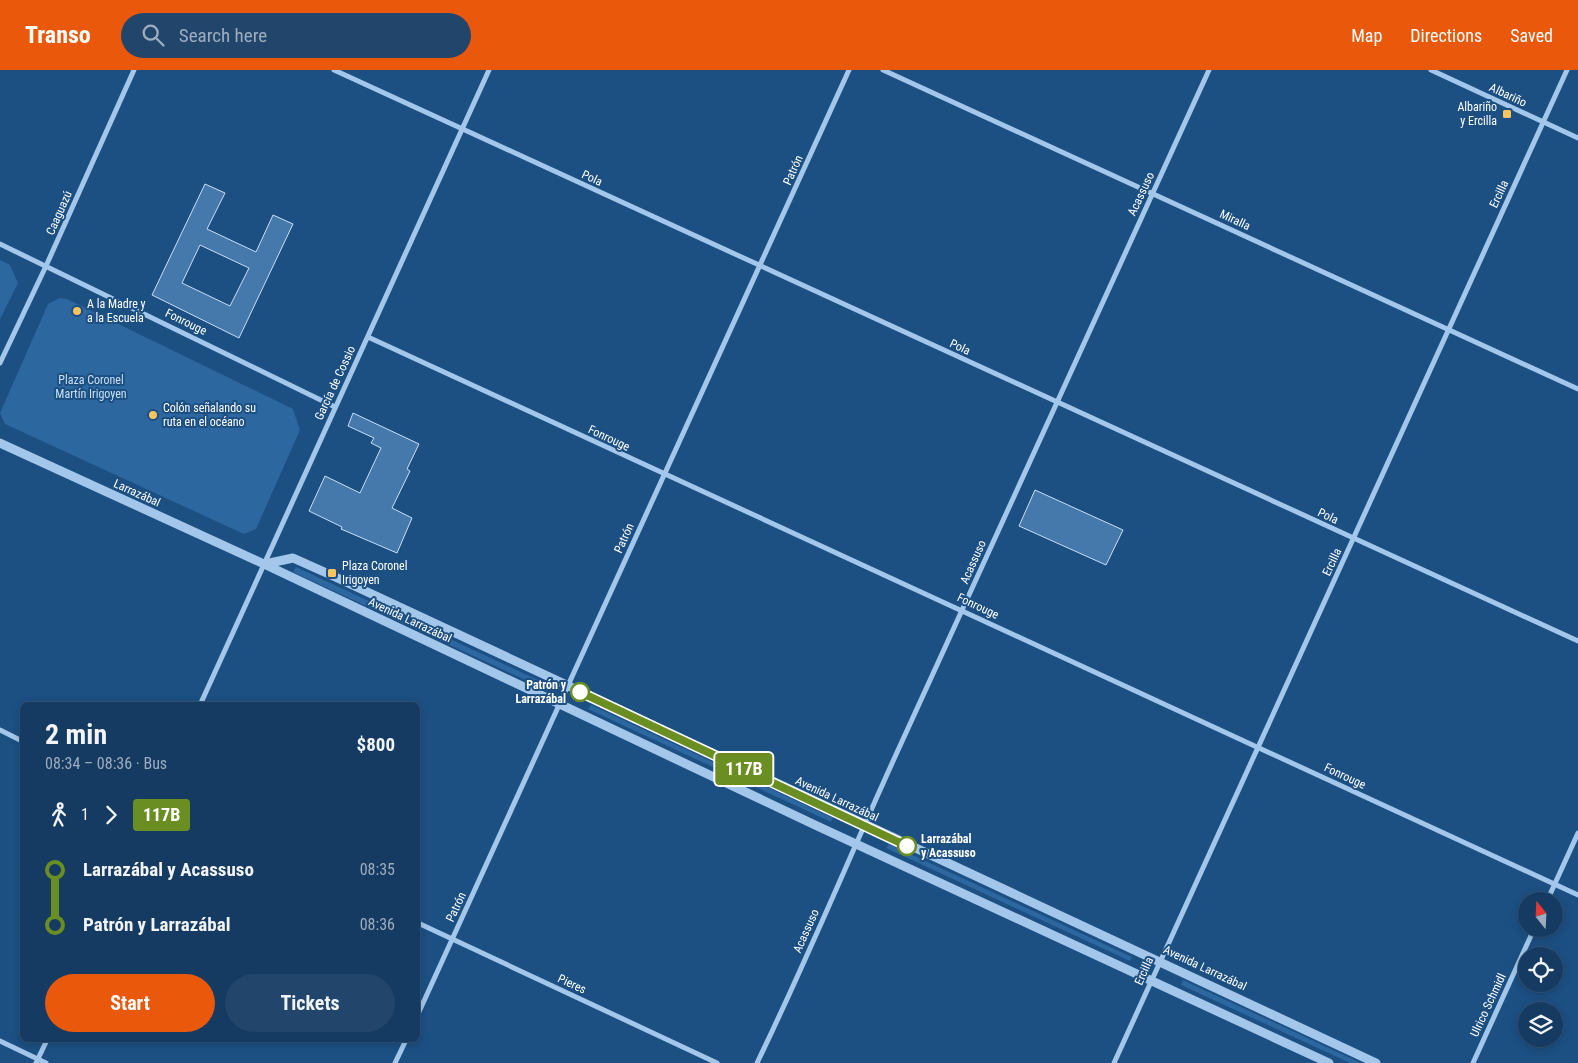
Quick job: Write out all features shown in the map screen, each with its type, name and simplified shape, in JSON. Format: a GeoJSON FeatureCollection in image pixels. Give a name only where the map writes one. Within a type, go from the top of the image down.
{"type":"FeatureCollection","features":[{"type":"Feature","properties":{"kind":"street","name":"Caaguazú"},"geometry":{"type":"LineString","coordinates":[[0,363],[134,70]]}},
{"type":"Feature","properties":{"kind":"street","name":"Pola"},"geometry":{"type":"LineString","coordinates":[[334,70],[1578,641]]}},
{"type":"Feature","properties":{"kind":"street","name":"García de Cossio"},"geometry":{"type":"LineString","coordinates":[[201,702],[489,70]]}},
{"type":"Feature","properties":{"kind":"street","name":"Patrón"},"geometry":{"type":"LineString","coordinates":[[420,1010],[849,70]]}},
{"type":"Feature","properties":{"kind":"street","name":"Miralla"},"geometry":{"type":"LineString","coordinates":[[883,70],[1578,388]]}},
{"type":"Feature","properties":{"kind":"street","name":"Acassuso"},"geometry":{"type":"LineString","coordinates":[[757,1063],[784,1007],[856,842],[1056,402],[1209,70]]}},
{"type":"Feature","properties":{"kind":"street","name":"Albariño"},"geometry":{"type":"LineString","coordinates":[[1431,70],[1578,138]]}},
{"type":"Feature","properties":{"kind":"street","name":"Ercilla"},"geometry":{"type":"LineString","coordinates":[[1114,1063],[1567,70]]}},
{"type":"Feature","properties":{"kind":"street","name":"Fonrouge"},"geometry":{"type":"LineString","coordinates":[[0,244],[335,407]]}},
{"type":"Feature","properties":{"kind":"street","name":"Fonrouge"},"geometry":{"type":"LineString","coordinates":[[368,336],[664,475],[1258,746],[1578,895]]}},
{"type":"Feature","properties":{"kind":"street","name":"Larrazábal"},"geometry":{"type":"LineString","coordinates":[[0,443],[264,564]]}},
{"type":"Feature","properties":{"kind":"street","name":"Avenida Larrazábal"},"geometry":{"type":"LineString","coordinates":[[264,564],[293,558],[864,826],[1160,961],[1376,1063]]}},
{"type":"Feature","properties":{"kind":"street","name":"Avenida Larrazábal"},"geometry":{"type":"LineString","coordinates":[[264,564],[1329,1063]]}},
{"type":"Feature","properties":{"kind":"street"},"geometry":{"type":"LineString","coordinates":[[0,730],[20,740]]}},
{"type":"Feature","properties":{"kind":"street"},"geometry":{"type":"LineString","coordinates":[[1551,892],[1578,833]]}},
{"type":"Feature","properties":{"kind":"street","name":"Pieres"},"geometry":{"type":"LineString","coordinates":[[420,924],[717,1063]]}},
{"type":"Feature","properties":{"kind":"street","name":"Ulrico Schmidl"},"geometry":{"type":"LineString","coordinates":[[1473,1063],[1530,938]]}},
{"type":"Feature","properties":{"kind":"street"},"geometry":{"type":"LineString","coordinates":[[0,1041],[37,1061],[46,1063]]}},
{"type":"Feature","properties":{"kind":"street"},"geometry":{"type":"LineString","coordinates":[[37,1061],[46,1042]]}},
{"type":"Feature","properties":{"kind":"street"},"geometry":{"type":"LineString","coordinates":[[395,1063],[405,1042]]}},
{"type":"Feature","properties":{"kind":"green space"},"geometry":{"type":"Polygon","coordinates":[[[0,260],[10,265],[18,283],[0,319],[0,260]]]}},
{"type":"Feature","properties":{"kind":"green space","name":"Plaza Coronel Martín Irigoyen"},"geometry":{"type":"Polygon","coordinates":[[[60,298],[67,299],[293,409],[300,430],[256,529],[244,534],[5,424],[0,413],[48,304],[60,298]]]}},
{"type":"Feature","properties":{"kind":"green space"},"geometry":{"type":"Polygon","coordinates":[[[296,567],[538,680],[536,685],[293,572],[296,567]]]}},
{"type":"Feature","properties":{"kind":"green space"},"geometry":{"type":"Polygon","coordinates":[[[591,705],[833,818],[831,822],[588,709],[591,705]]]}},
{"type":"Feature","properties":{"kind":"green space"},"geometry":{"type":"Polygon","coordinates":[[[889,844],[1132,957],[1130,961],[886,848],[889,844]]]}},
{"type":"Feature","properties":{"kind":"green space"},"geometry":{"type":"Polygon","coordinates":[[[1183,980],[1361,1063],[1350,1063],[1181,985],[1183,980]]]}},
{"type":"Feature","properties":{"kind":"building"},"geometry":{"type":"Polygon","coordinates":[[[205,184],[225,193],[207,229],[256,252],[273,215],[293,224],[239,338],[152,295],[205,184]],[[200,245],[182,283],[230,306],[249,268],[200,245]]]}},
{"type":"Feature","properties":{"kind":"building"},"geometry":{"type":"Polygon","coordinates":[[[353,413],[419,444],[407,469],[410,471],[392,508],[412,518],[397,553],[341,529],[342,527],[309,511],[325,476],[360,493],[381,448],[371,443],[374,438],[348,426],[353,413]]]}},
{"type":"Feature","properties":{"kind":"building"},"geometry":{"type":"Polygon","coordinates":[[[1035,490],[1123,530],[1106,565],[1019,526],[1035,490]]]}},
{"type":"Feature","properties":{"kind":"bus line","name":"117B"},"geometry":{"type":"LineString","coordinates":[[580,692],[907,846]]}},
{"type":"Feature","properties":{"kind":"place","name":"Albariño y Ercilla"},"geometry":{"type":"Point","coordinates":[1507,114]}},
{"type":"Feature","properties":{"kind":"place","name":"A la Madre y a la Escuela"},"geometry":{"type":"Point","coordinates":[77,311]}},
{"type":"Feature","properties":{"kind":"place","name":"Colón señalando su ruta en el océano"},"geometry":{"type":"Point","coordinates":[153,415]}},
{"type":"Feature","properties":{"kind":"place","name":"Plaza Coronel Irigoyen"},"geometry":{"type":"Point","coordinates":[332,573]}},
{"type":"Feature","properties":{"kind":"place","name":"Patrón y Larrazábal"},"geometry":{"type":"Point","coordinates":[580,692]}},
{"type":"Feature","properties":{"kind":"place","name":"Larrazábal y Acassuso"},"geometry":{"type":"Point","coordinates":[907,846]}}]}
